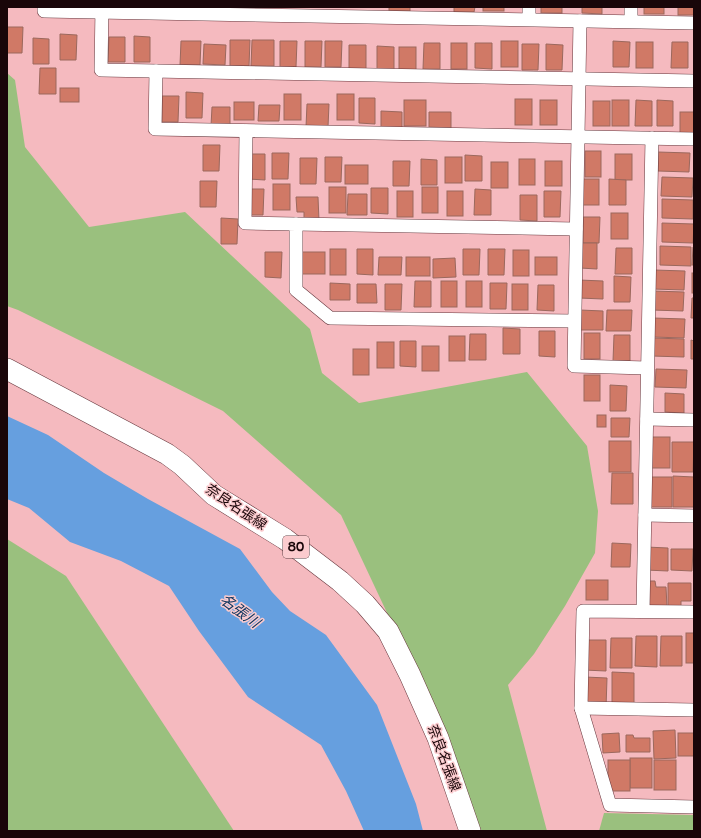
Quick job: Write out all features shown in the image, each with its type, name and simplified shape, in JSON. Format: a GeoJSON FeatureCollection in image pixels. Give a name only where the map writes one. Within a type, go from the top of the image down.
{"type":"FeatureCollection","features":[{"type":"Feature","properties":{"kind":"main road","name":"奈良名張線"},"geometry":{"type":"LineString","coordinates":[[7,369],[167,454],[182,465],[214,495],[285,539],[340,581],[365,604],[388,631],[410,675],[438,738],[470,831]]}},
{"type":"Feature","properties":{"kind":"street"},"geometry":{"type":"LineString","coordinates":[[44,7],[44,11],[102,9],[529,13],[580,21],[694,23]]}},
{"type":"Feature","properties":{"kind":"street"},"geometry":{"type":"LineString","coordinates":[[630,22],[631,7]]}},
{"type":"Feature","properties":{"kind":"street"},"geometry":{"type":"LineString","coordinates":[[102,9],[101,70],[694,80]]}},
{"type":"Feature","properties":{"kind":"street"},"geometry":{"type":"LineString","coordinates":[[580,21],[574,366],[647,368]]}},
{"type":"Feature","properties":{"kind":"street"},"geometry":{"type":"LineString","coordinates":[[156,71],[155,129],[694,139]]}},
{"type":"Feature","properties":{"kind":"street"},"geometry":{"type":"LineString","coordinates":[[246,130],[245,223],[576,229]]}},
{"type":"Feature","properties":{"kind":"street"},"geometry":{"type":"LineString","coordinates":[[643,612],[652,138]]}},
{"type":"Feature","properties":{"kind":"street"},"geometry":{"type":"LineString","coordinates":[[296,224],[296,290],[330,318],[574,321]]}},
{"type":"Feature","properties":{"kind":"street"},"geometry":{"type":"LineString","coordinates":[[647,419],[694,420]]}},
{"type":"Feature","properties":{"kind":"street"},"geometry":{"type":"LineString","coordinates":[[645,515],[694,516]]}},
{"type":"Feature","properties":{"kind":"street"},"geometry":{"type":"LineString","coordinates":[[694,612],[583,611],[581,708],[610,805],[694,807]]}},
{"type":"Feature","properties":{"kind":"street"},"geometry":{"type":"LineString","coordinates":[[581,708],[694,710]]}},
{"type":"Feature","properties":{"kind":"green space"},"geometry":{"type":"Polygon","coordinates":[[[7,73],[15,80],[25,147],[89,227],[185,212],[310,329],[322,373],[359,403],[527,372],[587,446],[598,511],[595,553],[565,606],[534,654],[508,685],[547,831],[478,831],[413,668],[341,515],[223,411],[18,310],[7,306],[7,73]]]}},
{"type":"Feature","properties":{"kind":"green space"},"geometry":{"type":"Polygon","coordinates":[[[7,539],[66,576],[234,831],[7,831],[7,539]]]}},
{"type":"Feature","properties":{"kind":"green space"},"geometry":{"type":"Polygon","coordinates":[[[604,813],[694,815],[694,831],[599,831],[604,813]]]}},
{"type":"Feature","properties":{"kind":"water","name":"名張川"},"geometry":{"type":"Polygon","coordinates":[[[7,416],[48,435],[104,473],[148,499],[240,549],[272,592],[290,611],[326,635],[377,705],[416,804],[423,831],[364,831],[346,791],[321,745],[248,697],[199,631],[169,586],[121,561],[70,542],[29,508],[7,499],[7,416]]]}},
{"type":"Feature","properties":{"kind":"building"},"geometry":{"type":"Polygon","coordinates":[[[389,7],[410,7],[410,11],[389,11],[389,7]]]}},
{"type":"Feature","properties":{"kind":"building"},"geometry":{"type":"Polygon","coordinates":[[[454,7],[475,7],[474,12],[454,12],[454,7]]]}},
{"type":"Feature","properties":{"kind":"building"},"geometry":{"type":"Polygon","coordinates":[[[483,7],[504,7],[504,11],[483,11],[483,7]]]}},
{"type":"Feature","properties":{"kind":"building"},"geometry":{"type":"Polygon","coordinates":[[[541,7],[562,7],[562,13],[541,13],[541,7]]]}},
{"type":"Feature","properties":{"kind":"building"},"geometry":{"type":"Polygon","coordinates":[[[582,7],[602,7],[602,14],[582,13],[582,7]]]}},
{"type":"Feature","properties":{"kind":"building"},"geometry":{"type":"Polygon","coordinates":[[[644,7],[664,7],[664,14],[644,14],[644,7]]]}},
{"type":"Feature","properties":{"kind":"building"},"geometry":{"type":"Polygon","coordinates":[[[678,7],[694,7],[694,15],[678,15],[678,7]]]}},
{"type":"Feature","properties":{"kind":"building"},"geometry":{"type":"Polygon","coordinates":[[[7,27],[23,27],[22,53],[7,53],[7,27]]]}},
{"type":"Feature","properties":{"kind":"building"},"geometry":{"type":"Polygon","coordinates":[[[60,34],[77,35],[76,60],[60,60],[60,34]]]}},
{"type":"Feature","properties":{"kind":"building"},"geometry":{"type":"Polygon","coordinates":[[[134,36],[150,37],[150,62],[134,62],[134,36]]]}},
{"type":"Feature","properties":{"kind":"building"},"geometry":{"type":"Polygon","coordinates":[[[109,37],[125,37],[125,62],[108,62],[109,37]]]}},
{"type":"Feature","properties":{"kind":"building"},"geometry":{"type":"Polygon","coordinates":[[[33,38],[49,39],[49,64],[33,64],[33,38]]]}},
{"type":"Feature","properties":{"kind":"building"},"geometry":{"type":"Polygon","coordinates":[[[230,40],[250,40],[249,66],[230,66],[230,40]]]}},
{"type":"Feature","properties":{"kind":"building"},"geometry":{"type":"Polygon","coordinates":[[[252,40],[274,40],[274,66],[251,66],[252,40]]]}},
{"type":"Feature","properties":{"kind":"building"},"geometry":{"type":"Polygon","coordinates":[[[181,41],[201,41],[200,65],[180,65],[181,41]]]}},
{"type":"Feature","properties":{"kind":"building"},"geometry":{"type":"Polygon","coordinates":[[[280,41],[297,41],[296,67],[280,67],[280,41]]]}},
{"type":"Feature","properties":{"kind":"building"},"geometry":{"type":"Polygon","coordinates":[[[305,41],[322,41],[321,67],[305,67],[305,41]]]}},
{"type":"Feature","properties":{"kind":"building"},"geometry":{"type":"Polygon","coordinates":[[[325,41],[342,41],[341,67],[325,67],[325,41]]]}},
{"type":"Feature","properties":{"kind":"building"},"geometry":{"type":"Polygon","coordinates":[[[501,41],[518,41],[518,67],[501,67],[501,41]]]}},
{"type":"Feature","properties":{"kind":"building"},"geometry":{"type":"Polygon","coordinates":[[[613,41],[630,42],[629,67],[613,67],[613,41]]]}},
{"type":"Feature","properties":{"kind":"building"},"geometry":{"type":"Polygon","coordinates":[[[636,42],[653,42],[653,68],[636,68],[636,42]]]}},
{"type":"Feature","properties":{"kind":"building"},"geometry":{"type":"Polygon","coordinates":[[[672,42],[688,42],[688,68],[671,68],[672,42]]]}},
{"type":"Feature","properties":{"kind":"building"},"geometry":{"type":"Polygon","coordinates":[[[424,43],[440,43],[440,69],[423,69],[424,43]]]}},
{"type":"Feature","properties":{"kind":"building"},"geometry":{"type":"Polygon","coordinates":[[[451,43],[467,43],[467,69],[451,69],[451,43]]]}},
{"type":"Feature","properties":{"kind":"building"},"geometry":{"type":"Polygon","coordinates":[[[475,43],[492,43],[492,69],[475,68],[475,43]]]}},
{"type":"Feature","properties":{"kind":"building"},"geometry":{"type":"Polygon","coordinates":[[[204,44],[226,45],[225,65],[203,64],[204,44]]]}},
{"type":"Feature","properties":{"kind":"building"},"geometry":{"type":"Polygon","coordinates":[[[522,44],[539,44],[538,70],[522,70],[522,44]]]}},
{"type":"Feature","properties":{"kind":"building"},"geometry":{"type":"Polygon","coordinates":[[[546,44],[563,45],[562,70],[546,70],[546,44]]]}},
{"type":"Feature","properties":{"kind":"building"},"geometry":{"type":"Polygon","coordinates":[[[349,45],[366,45],[366,71],[349,70],[349,45]]]}},
{"type":"Feature","properties":{"kind":"building"},"geometry":{"type":"Polygon","coordinates":[[[377,46],[394,47],[394,72],[377,72],[377,46]]]}},
{"type":"Feature","properties":{"kind":"building"},"geometry":{"type":"Polygon","coordinates":[[[399,47],[416,47],[416,72],[399,72],[399,47]]]}},
{"type":"Feature","properties":{"kind":"building"},"geometry":{"type":"Polygon","coordinates":[[[40,68],[56,68],[56,94],[39,94],[40,68]]]}},
{"type":"Feature","properties":{"kind":"building"},"geometry":{"type":"Polygon","coordinates":[[[60,88],[79,88],[79,102],[60,102],[60,88]]]}},
{"type":"Feature","properties":{"kind":"building"},"geometry":{"type":"Polygon","coordinates":[[[186,92],[203,93],[202,118],[186,118],[186,92]]]}},
{"type":"Feature","properties":{"kind":"building"},"geometry":{"type":"Polygon","coordinates":[[[284,94],[301,94],[301,120],[284,120],[284,94]]]}},
{"type":"Feature","properties":{"kind":"building"},"geometry":{"type":"Polygon","coordinates":[[[337,94],[354,94],[354,120],[337,120],[337,94]]]}},
{"type":"Feature","properties":{"kind":"building"},"geometry":{"type":"Polygon","coordinates":[[[162,96],[179,96],[178,122],[162,122],[162,96]]]}},
{"type":"Feature","properties":{"kind":"building"},"geometry":{"type":"Polygon","coordinates":[[[359,98],[375,98],[375,124],[359,123],[359,98]]]}},
{"type":"Feature","properties":{"kind":"building"},"geometry":{"type":"Polygon","coordinates":[[[515,99],[532,99],[532,125],[515,125],[515,99]]]}},
{"type":"Feature","properties":{"kind":"building"},"geometry":{"type":"Polygon","coordinates":[[[404,100],[426,100],[426,126],[404,126],[404,100]]]}},
{"type":"Feature","properties":{"kind":"building"},"geometry":{"type":"Polygon","coordinates":[[[540,100],[557,100],[557,125],[540,125],[540,100]]]}},
{"type":"Feature","properties":{"kind":"building"},"geometry":{"type":"Polygon","coordinates":[[[612,100],[629,100],[629,126],[612,126],[612,100]]]}},
{"type":"Feature","properties":{"kind":"building"},"geometry":{"type":"Polygon","coordinates":[[[636,100],[652,101],[652,126],[635,126],[636,100]]]}},
{"type":"Feature","properties":{"kind":"building"},"geometry":{"type":"Polygon","coordinates":[[[657,100],[673,101],[673,126],[657,126],[657,100]]]}},
{"type":"Feature","properties":{"kind":"building"},"geometry":{"type":"Polygon","coordinates":[[[593,101],[610,101],[610,126],[593,126],[593,101]]]}},
{"type":"Feature","properties":{"kind":"building"},"geometry":{"type":"Polygon","coordinates":[[[234,102],[254,102],[254,120],[234,120],[234,102]]]}},
{"type":"Feature","properties":{"kind":"building"},"geometry":{"type":"Polygon","coordinates":[[[307,104],[329,104],[328,127],[306,127],[307,104]]]}},
{"type":"Feature","properties":{"kind":"building"},"geometry":{"type":"Polygon","coordinates":[[[259,105],[280,105],[279,121],[258,121],[259,105]]]}},
{"type":"Feature","properties":{"kind":"building"},"geometry":{"type":"Polygon","coordinates":[[[212,107],[230,107],[230,126],[211,126],[212,107]]]}},
{"type":"Feature","properties":{"kind":"building"},"geometry":{"type":"Polygon","coordinates":[[[381,111],[402,112],[402,132],[381,132],[381,111]]]}},
{"type":"Feature","properties":{"kind":"building"},"geometry":{"type":"Polygon","coordinates":[[[429,112],[451,112],[451,128],[429,127],[429,112]]]}},
{"type":"Feature","properties":{"kind":"building"},"geometry":{"type":"Polygon","coordinates":[[[680,112],[694,112],[694,135],[680,135],[680,112]]]}},
{"type":"Feature","properties":{"kind":"building"},"geometry":{"type":"Polygon","coordinates":[[[203,145],[220,145],[219,171],[203,171],[203,145]]]}},
{"type":"Feature","properties":{"kind":"building"},"geometry":{"type":"Polygon","coordinates":[[[585,151],[601,151],[601,177],[585,177],[585,151]]]}},
{"type":"Feature","properties":{"kind":"building"},"geometry":{"type":"Polygon","coordinates":[[[658,152],[690,153],[689,172],[658,171],[658,152]]]}},
{"type":"Feature","properties":{"kind":"building"},"geometry":{"type":"Polygon","coordinates":[[[272,153],[289,153],[288,179],[272,179],[272,153]]]}},
{"type":"Feature","properties":{"kind":"building"},"geometry":{"type":"Polygon","coordinates":[[[249,154],[265,154],[265,180],[248,179],[249,154]]]}},
{"type":"Feature","properties":{"kind":"building"},"geometry":{"type":"Polygon","coordinates":[[[615,154],[632,154],[632,180],[615,180],[615,154]]]}},
{"type":"Feature","properties":{"kind":"building"},"geometry":{"type":"Polygon","coordinates":[[[465,155],[482,156],[482,181],[465,181],[465,155]]]}},
{"type":"Feature","properties":{"kind":"building"},"geometry":{"type":"Polygon","coordinates":[[[325,157],[342,157],[341,182],[325,182],[325,157]]]}},
{"type":"Feature","properties":{"kind":"building"},"geometry":{"type":"Polygon","coordinates":[[[445,157],[462,157],[462,183],[445,183],[445,157]]]}},
{"type":"Feature","properties":{"kind":"building"},"geometry":{"type":"Polygon","coordinates":[[[300,158],[317,158],[316,184],[300,184],[300,158]]]}},
{"type":"Feature","properties":{"kind":"building"},"geometry":{"type":"Polygon","coordinates":[[[421,159],[437,160],[437,185],[421,185],[421,159]]]}},
{"type":"Feature","properties":{"kind":"building"},"geometry":{"type":"Polygon","coordinates":[[[519,159],[535,159],[535,185],[519,185],[519,159]]]}},
{"type":"Feature","properties":{"kind":"building"},"geometry":{"type":"Polygon","coordinates":[[[393,161],[410,161],[409,186],[393,186],[393,161]]]}},
{"type":"Feature","properties":{"kind":"building"},"geometry":{"type":"Polygon","coordinates":[[[545,161],[562,161],[562,186],[545,186],[545,161]]]}},
{"type":"Feature","properties":{"kind":"building"},"geometry":{"type":"Polygon","coordinates":[[[491,162],[508,162],[508,188],[491,188],[491,162]]]}},
{"type":"Feature","properties":{"kind":"building"},"geometry":{"type":"Polygon","coordinates":[[[345,165],[368,165],[368,184],[345,184],[345,165]]]}},
{"type":"Feature","properties":{"kind":"building"},"geometry":{"type":"Polygon","coordinates":[[[662,177],[693,178],[692,197],[661,196],[662,177]]]}},
{"type":"Feature","properties":{"kind":"building"},"geometry":{"type":"Polygon","coordinates":[[[582,179],[599,179],[599,205],[582,205],[582,179]]]}},
{"type":"Feature","properties":{"kind":"building"},"geometry":{"type":"Polygon","coordinates":[[[609,179],[626,180],[626,205],[609,205],[609,179]]]}},
{"type":"Feature","properties":{"kind":"building"},"geometry":{"type":"Polygon","coordinates":[[[200,181],[217,181],[216,207],[200,207],[200,181]]]}},
{"type":"Feature","properties":{"kind":"building"},"geometry":{"type":"Polygon","coordinates":[[[273,184],[290,184],[290,210],[273,210],[273,184]]]}},
{"type":"Feature","properties":{"kind":"building"},"geometry":{"type":"Polygon","coordinates":[[[329,187],[346,187],[346,213],[329,213],[329,187]]]}},
{"type":"Feature","properties":{"kind":"building"},"geometry":{"type":"Polygon","coordinates":[[[422,187],[438,187],[438,213],[422,213],[422,187]]]}},
{"type":"Feature","properties":{"kind":"building"},"geometry":{"type":"Polygon","coordinates":[[[371,188],[388,188],[388,214],[371,213],[371,188]]]}},
{"type":"Feature","properties":{"kind":"building"},"geometry":{"type":"Polygon","coordinates":[[[247,189],[264,189],[263,215],[247,215],[247,189]]]}},
{"type":"Feature","properties":{"kind":"building"},"geometry":{"type":"Polygon","coordinates":[[[475,189],[491,190],[491,215],[474,215],[475,189]]]}},
{"type":"Feature","properties":{"kind":"building"},"geometry":{"type":"Polygon","coordinates":[[[397,191],[413,191],[413,217],[397,217],[397,191]]]}},
{"type":"Feature","properties":{"kind":"building"},"geometry":{"type":"Polygon","coordinates":[[[447,191],[463,191],[463,216],[447,216],[447,191]]]}},
{"type":"Feature","properties":{"kind":"building"},"geometry":{"type":"Polygon","coordinates":[[[544,191],[561,191],[560,217],[544,217],[544,191]]]}},
{"type":"Feature","properties":{"kind":"building"},"geometry":{"type":"Polygon","coordinates":[[[348,194],[367,194],[367,215],[347,215],[348,194]]]}},
{"type":"Feature","properties":{"kind":"building"},"geometry":{"type":"Polygon","coordinates":[[[520,195],[537,195],[537,221],[520,220],[520,195]]]}},
{"type":"Feature","properties":{"kind":"building"},"geometry":{"type":"Polygon","coordinates":[[[296,197],[318,197],[319,221],[304,221],[304,212],[297,212],[296,197]]]}},
{"type":"Feature","properties":{"kind":"building"},"geometry":{"type":"Polygon","coordinates":[[[662,199],[693,200],[693,219],[662,218],[662,199]]]}},
{"type":"Feature","properties":{"kind":"building"},"geometry":{"type":"Polygon","coordinates":[[[611,213],[628,213],[628,239],[611,239],[611,213]]]}},
{"type":"Feature","properties":{"kind":"building"},"geometry":{"type":"Polygon","coordinates":[[[583,217],[600,217],[599,243],[583,243],[583,217]]]}},
{"type":"Feature","properties":{"kind":"building"},"geometry":{"type":"Polygon","coordinates":[[[221,218],[238,219],[237,244],[221,244],[221,218]]]}},
{"type":"Feature","properties":{"kind":"building"},"geometry":{"type":"Polygon","coordinates":[[[662,223],[694,224],[693,243],[662,242],[662,223]]]}},
{"type":"Feature","properties":{"kind":"building"},"geometry":{"type":"Polygon","coordinates":[[[580,243],[597,243],[597,269],[580,268],[580,243]]]}},
{"type":"Feature","properties":{"kind":"building"},"geometry":{"type":"Polygon","coordinates":[[[660,246],[691,247],[691,266],[660,265],[660,246]]]}},
{"type":"Feature","properties":{"kind":"building"},"geometry":{"type":"Polygon","coordinates":[[[693,247],[694,265],[692,265],[693,247]]]}},
{"type":"Feature","properties":{"kind":"building"},"geometry":{"type":"Polygon","coordinates":[[[616,248],[632,248],[632,274],[615,274],[616,248]]]}},
{"type":"Feature","properties":{"kind":"building"},"geometry":{"type":"Polygon","coordinates":[[[330,249],[346,249],[346,275],[330,275],[330,249]]]}},
{"type":"Feature","properties":{"kind":"building"},"geometry":{"type":"Polygon","coordinates":[[[357,249],[373,249],[373,275],[357,274],[357,249]]]}},
{"type":"Feature","properties":{"kind":"building"},"geometry":{"type":"Polygon","coordinates":[[[463,249],[480,249],[479,275],[463,275],[463,249]]]}},
{"type":"Feature","properties":{"kind":"building"},"geometry":{"type":"Polygon","coordinates":[[[488,249],[505,249],[504,275],[488,275],[488,249]]]}},
{"type":"Feature","properties":{"kind":"building"},"geometry":{"type":"Polygon","coordinates":[[[513,250],[529,250],[529,276],[513,276],[513,250]]]}},
{"type":"Feature","properties":{"kind":"building"},"geometry":{"type":"Polygon","coordinates":[[[265,252],[282,252],[281,278],[265,277],[265,252]]]}},
{"type":"Feature","properties":{"kind":"building"},"geometry":{"type":"Polygon","coordinates":[[[300,252],[325,252],[325,274],[300,274],[300,252]]]}},
{"type":"Feature","properties":{"kind":"building"},"geometry":{"type":"Polygon","coordinates":[[[379,257],[402,257],[401,275],[378,275],[379,257]]]}},
{"type":"Feature","properties":{"kind":"building"},"geometry":{"type":"Polygon","coordinates":[[[406,257],[430,257],[430,276],[406,276],[406,257]]]}},
{"type":"Feature","properties":{"kind":"building"},"geometry":{"type":"Polygon","coordinates":[[[535,257],[557,257],[557,275],[535,275],[535,257]]]}},
{"type":"Feature","properties":{"kind":"building"},"geometry":{"type":"Polygon","coordinates":[[[455,258],[456,277],[433,278],[433,259],[455,258]]]}},
{"type":"Feature","properties":{"kind":"building"},"geometry":{"type":"Polygon","coordinates":[[[654,270],[685,271],[684,290],[653,289],[654,270]]]}},
{"type":"Feature","properties":{"kind":"building"},"geometry":{"type":"Polygon","coordinates":[[[692,273],[694,273],[694,293],[692,293],[692,273]]]}},
{"type":"Feature","properties":{"kind":"building"},"geometry":{"type":"Polygon","coordinates":[[[614,276],[631,277],[630,302],[614,302],[614,276]]]}},
{"type":"Feature","properties":{"kind":"building"},"geometry":{"type":"Polygon","coordinates":[[[579,280],[603,281],[603,299],[579,298],[579,280]]]}},
{"type":"Feature","properties":{"kind":"building"},"geometry":{"type":"Polygon","coordinates":[[[415,281],[431,281],[431,307],[414,307],[415,281]]]}},
{"type":"Feature","properties":{"kind":"building"},"geometry":{"type":"Polygon","coordinates":[[[441,281],[457,281],[457,307],[441,307],[441,281]]]}},
{"type":"Feature","properties":{"kind":"building"},"geometry":{"type":"Polygon","coordinates":[[[466,281],[482,281],[482,307],[466,307],[466,281]]]}},
{"type":"Feature","properties":{"kind":"building"},"geometry":{"type":"Polygon","coordinates":[[[330,283],[350,284],[350,300],[330,300],[330,283]]]}},
{"type":"Feature","properties":{"kind":"building"},"geometry":{"type":"Polygon","coordinates":[[[490,283],[507,283],[506,309],[490,309],[490,283]]]}},
{"type":"Feature","properties":{"kind":"building"},"geometry":{"type":"Polygon","coordinates":[[[357,284],[376,284],[377,303],[357,303],[357,284]]]}},
{"type":"Feature","properties":{"kind":"building"},"geometry":{"type":"Polygon","coordinates":[[[385,284],[402,284],[401,310],[385,310],[385,284]]]}},
{"type":"Feature","properties":{"kind":"building"},"geometry":{"type":"Polygon","coordinates":[[[512,284],[528,284],[528,310],[512,310],[512,284]]]}},
{"type":"Feature","properties":{"kind":"building"},"geometry":{"type":"Polygon","coordinates":[[[538,285],[554,285],[554,311],[537,310],[538,285]]]}},
{"type":"Feature","properties":{"kind":"building"},"geometry":{"type":"Polygon","coordinates":[[[653,291],[684,292],[683,311],[652,310],[653,291]]]}},
{"type":"Feature","properties":{"kind":"building"},"geometry":{"type":"Polygon","coordinates":[[[692,298],[694,298],[694,318],[691,318],[692,298]]]}},
{"type":"Feature","properties":{"kind":"building"},"geometry":{"type":"Polygon","coordinates":[[[580,310],[603,311],[603,330],[579,330],[580,310]]]}},
{"type":"Feature","properties":{"kind":"building"},"geometry":{"type":"Polygon","coordinates":[[[607,310],[632,310],[631,331],[606,331],[607,310]]]}},
{"type":"Feature","properties":{"kind":"building"},"geometry":{"type":"Polygon","coordinates":[[[653,318],[685,319],[684,338],[653,337],[653,318]]]}},
{"type":"Feature","properties":{"kind":"building"},"geometry":{"type":"Polygon","coordinates":[[[503,328],[520,329],[520,354],[503,354],[503,328]]]}},
{"type":"Feature","properties":{"kind":"building"},"geometry":{"type":"Polygon","coordinates":[[[539,331],[555,331],[555,357],[539,356],[539,331]]]}},
{"type":"Feature","properties":{"kind":"building"},"geometry":{"type":"Polygon","coordinates":[[[584,333],[600,333],[600,359],[584,359],[584,333]]]}},
{"type":"Feature","properties":{"kind":"building"},"geometry":{"type":"Polygon","coordinates":[[[470,334],[486,334],[486,360],[469,360],[470,334]]]}},
{"type":"Feature","properties":{"kind":"building"},"geometry":{"type":"Polygon","coordinates":[[[614,335],[630,335],[630,361],[613,361],[614,335]]]}},
{"type":"Feature","properties":{"kind":"building"},"geometry":{"type":"Polygon","coordinates":[[[449,336],[465,336],[465,361],[449,361],[449,336]]]}},
{"type":"Feature","properties":{"kind":"building"},"geometry":{"type":"Polygon","coordinates":[[[653,338],[684,339],[684,357],[652,356],[653,338]]]}},
{"type":"Feature","properties":{"kind":"building"},"geometry":{"type":"Polygon","coordinates":[[[691,340],[694,341],[694,359],[691,359],[691,340]]]}},
{"type":"Feature","properties":{"kind":"building"},"geometry":{"type":"Polygon","coordinates":[[[400,341],[416,341],[416,367],[400,366],[400,341]]]}},
{"type":"Feature","properties":{"kind":"building"},"geometry":{"type":"Polygon","coordinates":[[[377,342],[394,342],[394,368],[377,368],[377,342]]]}},
{"type":"Feature","properties":{"kind":"building"},"geometry":{"type":"Polygon","coordinates":[[[422,346],[439,346],[439,371],[422,371],[422,346]]]}},
{"type":"Feature","properties":{"kind":"building"},"geometry":{"type":"Polygon","coordinates":[[[353,349],[369,349],[369,375],[353,375],[353,349]]]}},
{"type":"Feature","properties":{"kind":"building"},"geometry":{"type":"Polygon","coordinates":[[[656,369],[687,370],[686,388],[655,387],[656,369]]]}},
{"type":"Feature","properties":{"kind":"building"},"geometry":{"type":"Polygon","coordinates":[[[584,375],[600,375],[600,401],[584,401],[584,375]]]}},
{"type":"Feature","properties":{"kind":"building"},"geometry":{"type":"Polygon","coordinates":[[[610,385],[627,386],[626,411],[610,411],[610,385]]]}},
{"type":"Feature","properties":{"kind":"building"},"geometry":{"type":"Polygon","coordinates":[[[665,393],[684,394],[684,413],[665,412],[665,393]]]}},
{"type":"Feature","properties":{"kind":"building"},"geometry":{"type":"Polygon","coordinates":[[[597,415],[606,415],[606,427],[597,427],[597,415]]]}},
{"type":"Feature","properties":{"kind":"building"},"geometry":{"type":"Polygon","coordinates":[[[611,418],[630,418],[629,437],[611,437],[611,418]]]}},
{"type":"Feature","properties":{"kind":"building"},"geometry":{"type":"Polygon","coordinates":[[[648,437],[670,437],[670,468],[648,468],[648,437]]]}},
{"type":"Feature","properties":{"kind":"building"},"geometry":{"type":"Polygon","coordinates":[[[609,441],[631,441],[631,472],[609,472],[609,441]]]}},
{"type":"Feature","properties":{"kind":"building"},"geometry":{"type":"Polygon","coordinates":[[[672,442],[694,442],[693,472],[672,472],[672,442]]]}},
{"type":"Feature","properties":{"kind":"building"},"geometry":{"type":"Polygon","coordinates":[[[612,473],[633,473],[633,504],[611,504],[612,473]]]}},
{"type":"Feature","properties":{"kind":"building"},"geometry":{"type":"Polygon","coordinates":[[[673,476],[694,477],[694,507],[673,507],[673,476]]]}},
{"type":"Feature","properties":{"kind":"building"},"geometry":{"type":"Polygon","coordinates":[[[650,477],[672,477],[672,507],[650,507],[650,477]]]}},
{"type":"Feature","properties":{"kind":"building"},"geometry":{"type":"Polygon","coordinates":[[[612,543],[631,544],[630,567],[611,567],[612,543]]]}},
{"type":"Feature","properties":{"kind":"building"},"geometry":{"type":"Polygon","coordinates":[[[646,547],[668,548],[668,571],[646,570],[646,547]]]}},
{"type":"Feature","properties":{"kind":"building"},"geometry":{"type":"Polygon","coordinates":[[[671,549],[693,549],[692,571],[671,570],[671,549]]]}},
{"type":"Feature","properties":{"kind":"building"},"geometry":{"type":"Polygon","coordinates":[[[586,580],[608,580],[608,600],[586,600],[586,580]]]}},
{"type":"Feature","properties":{"kind":"building"},"geometry":{"type":"Polygon","coordinates":[[[644,581],[655,581],[656,587],[666,587],[667,607],[644,607],[644,581]]]}},
{"type":"Feature","properties":{"kind":"building"},"geometry":{"type":"Polygon","coordinates":[[[668,583],[691,583],[691,601],[681,601],[681,610],[668,610],[668,583]]]}},
{"type":"Feature","properties":{"kind":"building"},"geometry":{"type":"Polygon","coordinates":[[[686,633],[694,633],[694,663],[686,663],[686,633]]]}},
{"type":"Feature","properties":{"kind":"building"},"geometry":{"type":"Polygon","coordinates":[[[636,636],[657,636],[657,667],[635,666],[636,636]]]}},
{"type":"Feature","properties":{"kind":"building"},"geometry":{"type":"Polygon","coordinates":[[[661,636],[682,636],[682,666],[660,666],[661,636]]]}},
{"type":"Feature","properties":{"kind":"building"},"geometry":{"type":"Polygon","coordinates":[[[611,638],[632,638],[632,668],[610,668],[611,638]]]}},
{"type":"Feature","properties":{"kind":"building"},"geometry":{"type":"Polygon","coordinates":[[[585,640],[606,640],[606,671],[584,670],[585,640]]]}},
{"type":"Feature","properties":{"kind":"building"},"geometry":{"type":"Polygon","coordinates":[[[612,672],[634,673],[634,703],[612,703],[612,672]]]}},
{"type":"Feature","properties":{"kind":"building"},"geometry":{"type":"Polygon","coordinates":[[[585,677],[607,678],[606,708],[585,708],[585,677]]]}},
{"type":"Feature","properties":{"kind":"building"},"geometry":{"type":"Polygon","coordinates":[[[675,730],[676,758],[654,759],[653,731],[675,730]]]}},
{"type":"Feature","properties":{"kind":"building"},"geometry":{"type":"Polygon","coordinates":[[[619,733],[620,752],[603,753],[602,734],[619,733]]]}},
{"type":"Feature","properties":{"kind":"building"},"geometry":{"type":"Polygon","coordinates":[[[678,733],[694,733],[694,756],[678,756],[678,733]]]}},
{"type":"Feature","properties":{"kind":"building"},"geometry":{"type":"Polygon","coordinates":[[[626,735],[633,735],[634,738],[650,738],[650,752],[626,752],[626,735]]]}},
{"type":"Feature","properties":{"kind":"building"},"geometry":{"type":"Polygon","coordinates":[[[630,758],[652,758],[652,788],[630,788],[630,758]]]}},
{"type":"Feature","properties":{"kind":"building"},"geometry":{"type":"Polygon","coordinates":[[[608,760],[630,760],[630,791],[608,791],[608,760]]]}},
{"type":"Feature","properties":{"kind":"building"},"geometry":{"type":"Polygon","coordinates":[[[654,760],[676,760],[676,790],[654,790],[654,760]]]}}]}
